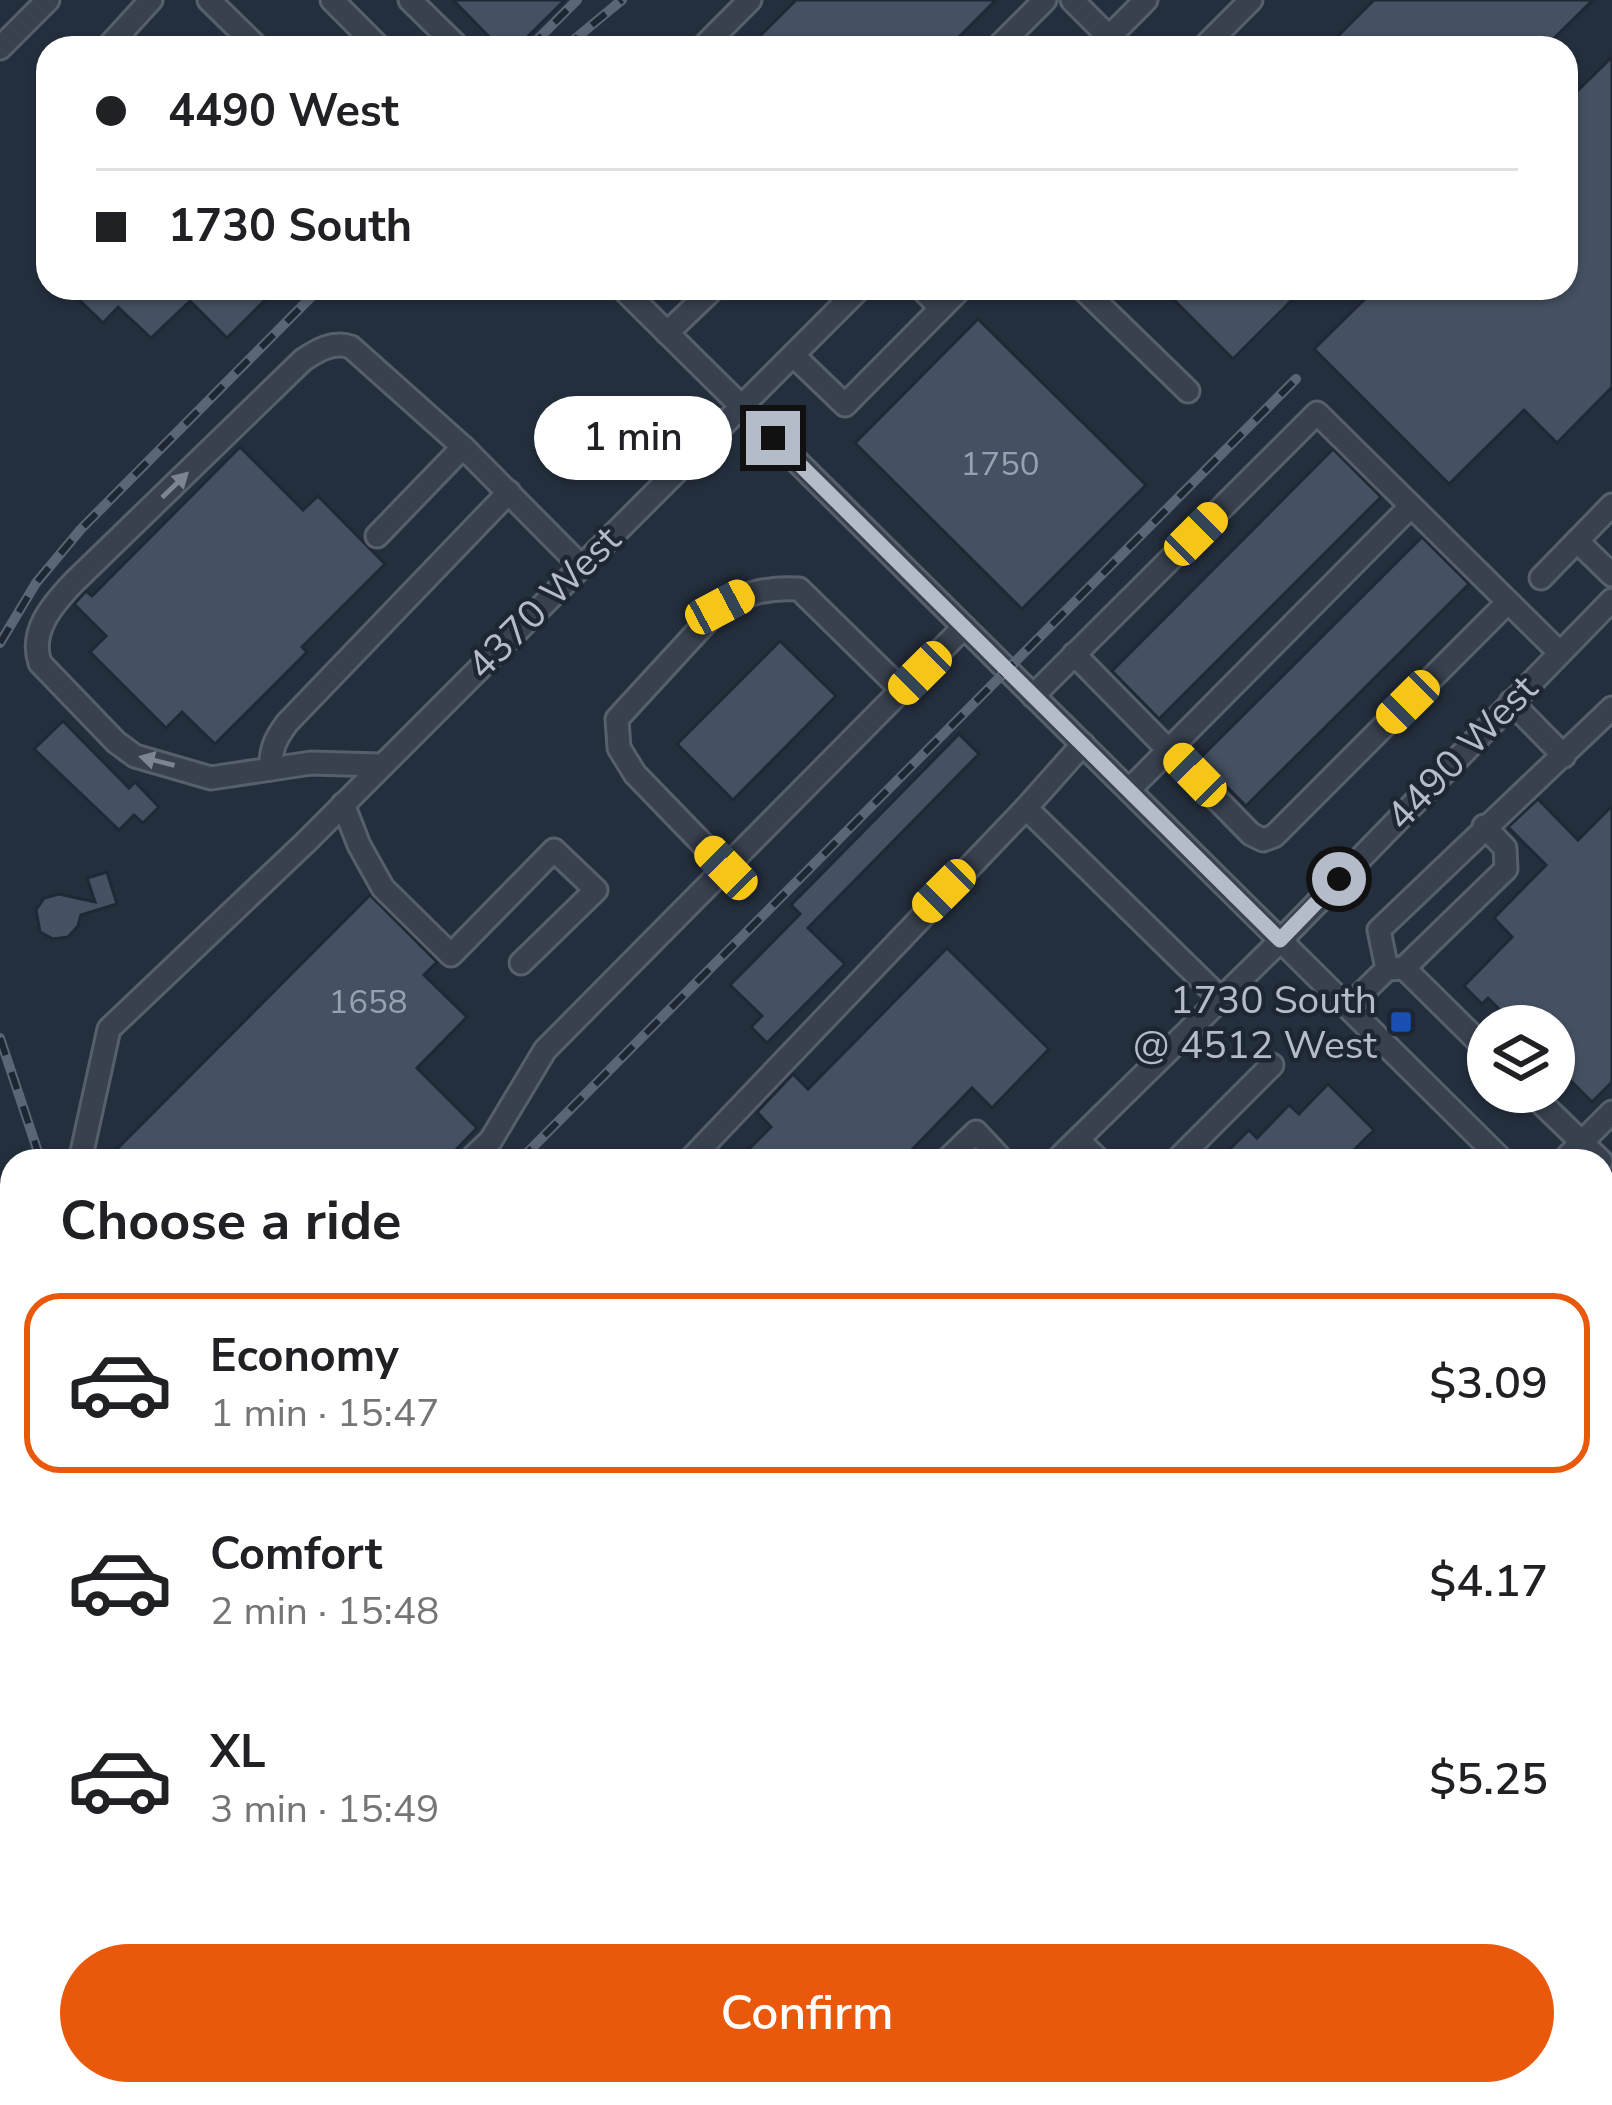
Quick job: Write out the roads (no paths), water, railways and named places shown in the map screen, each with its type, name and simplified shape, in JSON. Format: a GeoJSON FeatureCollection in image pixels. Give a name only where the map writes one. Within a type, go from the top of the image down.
{"type":"FeatureCollection","features":[{"type":"Feature","properties":{"kind":"street"},"geometry":{"type":"LineString","coordinates":[[0,48],[48,0]]}},
{"type":"Feature","properties":{"kind":"street"},"geometry":{"type":"LineString","coordinates":[[117,36],[151,0]]}},
{"type":"Feature","properties":{"kind":"street"},"geometry":{"type":"LineString","coordinates":[[209,0],[246,36]]}},
{"type":"Feature","properties":{"kind":"street"},"geometry":{"type":"LineString","coordinates":[[332,0],[368,36]]}},
{"type":"Feature","properties":{"kind":"street"},"geometry":{"type":"LineString","coordinates":[[410,0],[447,36]]}},
{"type":"Feature","properties":{"kind":"street"},"geometry":{"type":"LineString","coordinates":[[713,36],[750,0]]}},
{"type":"Feature","properties":{"kind":"street"},"geometry":{"type":"LineString","coordinates":[[1009,36],[1045,0]]}},
{"type":"Feature","properties":{"kind":"street"},"geometry":{"type":"LineString","coordinates":[[1072,0],[1099,36]]}},
{"type":"Feature","properties":{"kind":"street"},"geometry":{"type":"LineString","coordinates":[[1109,36],[1146,0]]}},
{"type":"Feature","properties":{"kind":"street"},"geometry":{"type":"LineString","coordinates":[[1215,36],[1251,0]]}},
{"type":"Feature","properties":{"kind":"street"},"geometry":{"type":"LineString","coordinates":[[634,300],[1491,1149]]}},
{"type":"Feature","properties":{"kind":"street"},"geometry":{"type":"LineString","coordinates":[[668,333],[702,300]]}},
{"type":"Feature","properties":{"kind":"street","name":"4370 West"},"geometry":{"type":"LineString","coordinates":[[83,1149],[109,1029],[343,804],[848,300]]}},
{"type":"Feature","properties":{"kind":"street"},"geometry":{"type":"LineString","coordinates":[[933,300],[941,308]]}},
{"type":"Feature","properties":{"kind":"street"},"geometry":{"type":"LineString","coordinates":[[793,355],[845,405],[949,300]]}},
{"type":"Feature","properties":{"kind":"street"},"geometry":{"type":"LineString","coordinates":[[1094,300],[1188,391]]}},
{"type":"Feature","properties":{"kind":"street"},"geometry":{"type":"LineString","coordinates":[[380,766],[311,763],[211,778],[128,752],[40,663],[36,649],[46,614],[303,360],[325,347],[351,347],[463,447],[581,566]]}},
{"type":"Feature","properties":{"kind":"street"},"geometry":{"type":"LineString","coordinates":[[1033,695],[1317,413],[1560,653]]}},
{"type":"Feature","properties":{"kind":"street"},"geometry":{"type":"LineString","coordinates":[[377,536],[463,447]]}},
{"type":"Feature","properties":{"kind":"street"},"geometry":{"type":"LineString","coordinates":[[271,769],[274,740],[287,723],[509,492]]}},
{"type":"Feature","properties":{"kind":"street"},"geometry":{"type":"LineString","coordinates":[[1129,790],[1411,506]]}},
{"type":"Feature","properties":{"kind":"street"},"geometry":{"type":"LineString","coordinates":[[1540,578],[1612,506]]}},
{"type":"Feature","properties":{"kind":"street"},"geometry":{"type":"LineString","coordinates":[[1577,541],[1612,574]]}},
{"type":"Feature","properties":{"kind":"street"},"geometry":{"type":"LineString","coordinates":[[726,868],[635,774],[619,748],[617,719],[720,607],[774,587],[799,589],[903,691]]}},
{"type":"Feature","properties":{"kind":"street","name":"4490 West"},"geometry":{"type":"LineString","coordinates":[[1069,1149],[1612,600]]}},
{"type":"Feature","properties":{"kind":"street"},"geometry":{"type":"LineString","coordinates":[[1074,654],[1251,834],[1269,839],[1508,602]]}},
{"type":"Feature","properties":{"kind":"street"},"geometry":{"type":"LineString","coordinates":[[482,1149],[544,1050],[964,627]]}},
{"type":"Feature","properties":{"kind":"street"},"geometry":{"type":"LineString","coordinates":[[1511,702],[1564,756]]}},
{"type":"Feature","properties":{"kind":"street"},"geometry":{"type":"LineString","coordinates":[[1467,1032],[1395,969],[1379,930],[1612,708]]}},
{"type":"Feature","properties":{"kind":"street"},"geometry":{"type":"LineString","coordinates":[[700,1149],[1083,745]]}},
{"type":"Feature","properties":{"kind":"street"},"geometry":{"type":"LineString","coordinates":[[343,804],[383,888],[451,955],[554,850],[596,890],[521,963]]}},
{"type":"Feature","properties":{"kind":"street"},"geometry":{"type":"LineString","coordinates":[[1026,808],[1220,999]]}},
{"type":"Feature","properties":{"kind":"street"},"geometry":{"type":"LineString","coordinates":[[1348,1007],[1506,868],[1505,848],[1484,826]]}},
{"type":"Feature","properties":{"kind":"street"},"geometry":{"type":"LineString","coordinates":[[1188,1149],[1272,1065]]}},
{"type":"Feature","properties":{"kind":"street"},"geometry":{"type":"LineString","coordinates":[[1574,1149],[1612,1112]]}},
{"type":"Feature","properties":{"kind":"street"},"geometry":{"type":"LineString","coordinates":[[1551,1113],[1588,1149]]}},
{"type":"Feature","properties":{"kind":"street"},"geometry":{"type":"LineString","coordinates":[[958,1149],[976,1132],[992,1149]]}},
{"type":"Feature","properties":{"kind":"street"},"geometry":{"type":"LineString","coordinates":[[1078,1140],[1087,1149]]}},
{"type":"Feature","properties":{"kind":"railway"},"geometry":{"type":"LineString","coordinates":[[541,36],[577,0]]}},
{"type":"Feature","properties":{"kind":"railway"},"geometry":{"type":"LineString","coordinates":[[578,36],[622,0]]}},
{"type":"Feature","properties":{"kind":"railway"},"geometry":{"type":"LineString","coordinates":[[0,643],[36,583],[81,529],[308,300]]}},
{"type":"Feature","properties":{"kind":"railway"},"geometry":{"type":"LineString","coordinates":[[531,1149],[1296,379]]}},
{"type":"Feature","properties":{"kind":"railway"},"geometry":{"type":"LineString","coordinates":[[0,1038],[37,1149]]}},
{"type":"Feature","properties":{"kind":"place","name":"1730 South @ 4512 West"},"geometry":{"type":"Point","coordinates":[1401,1022]}}]}
